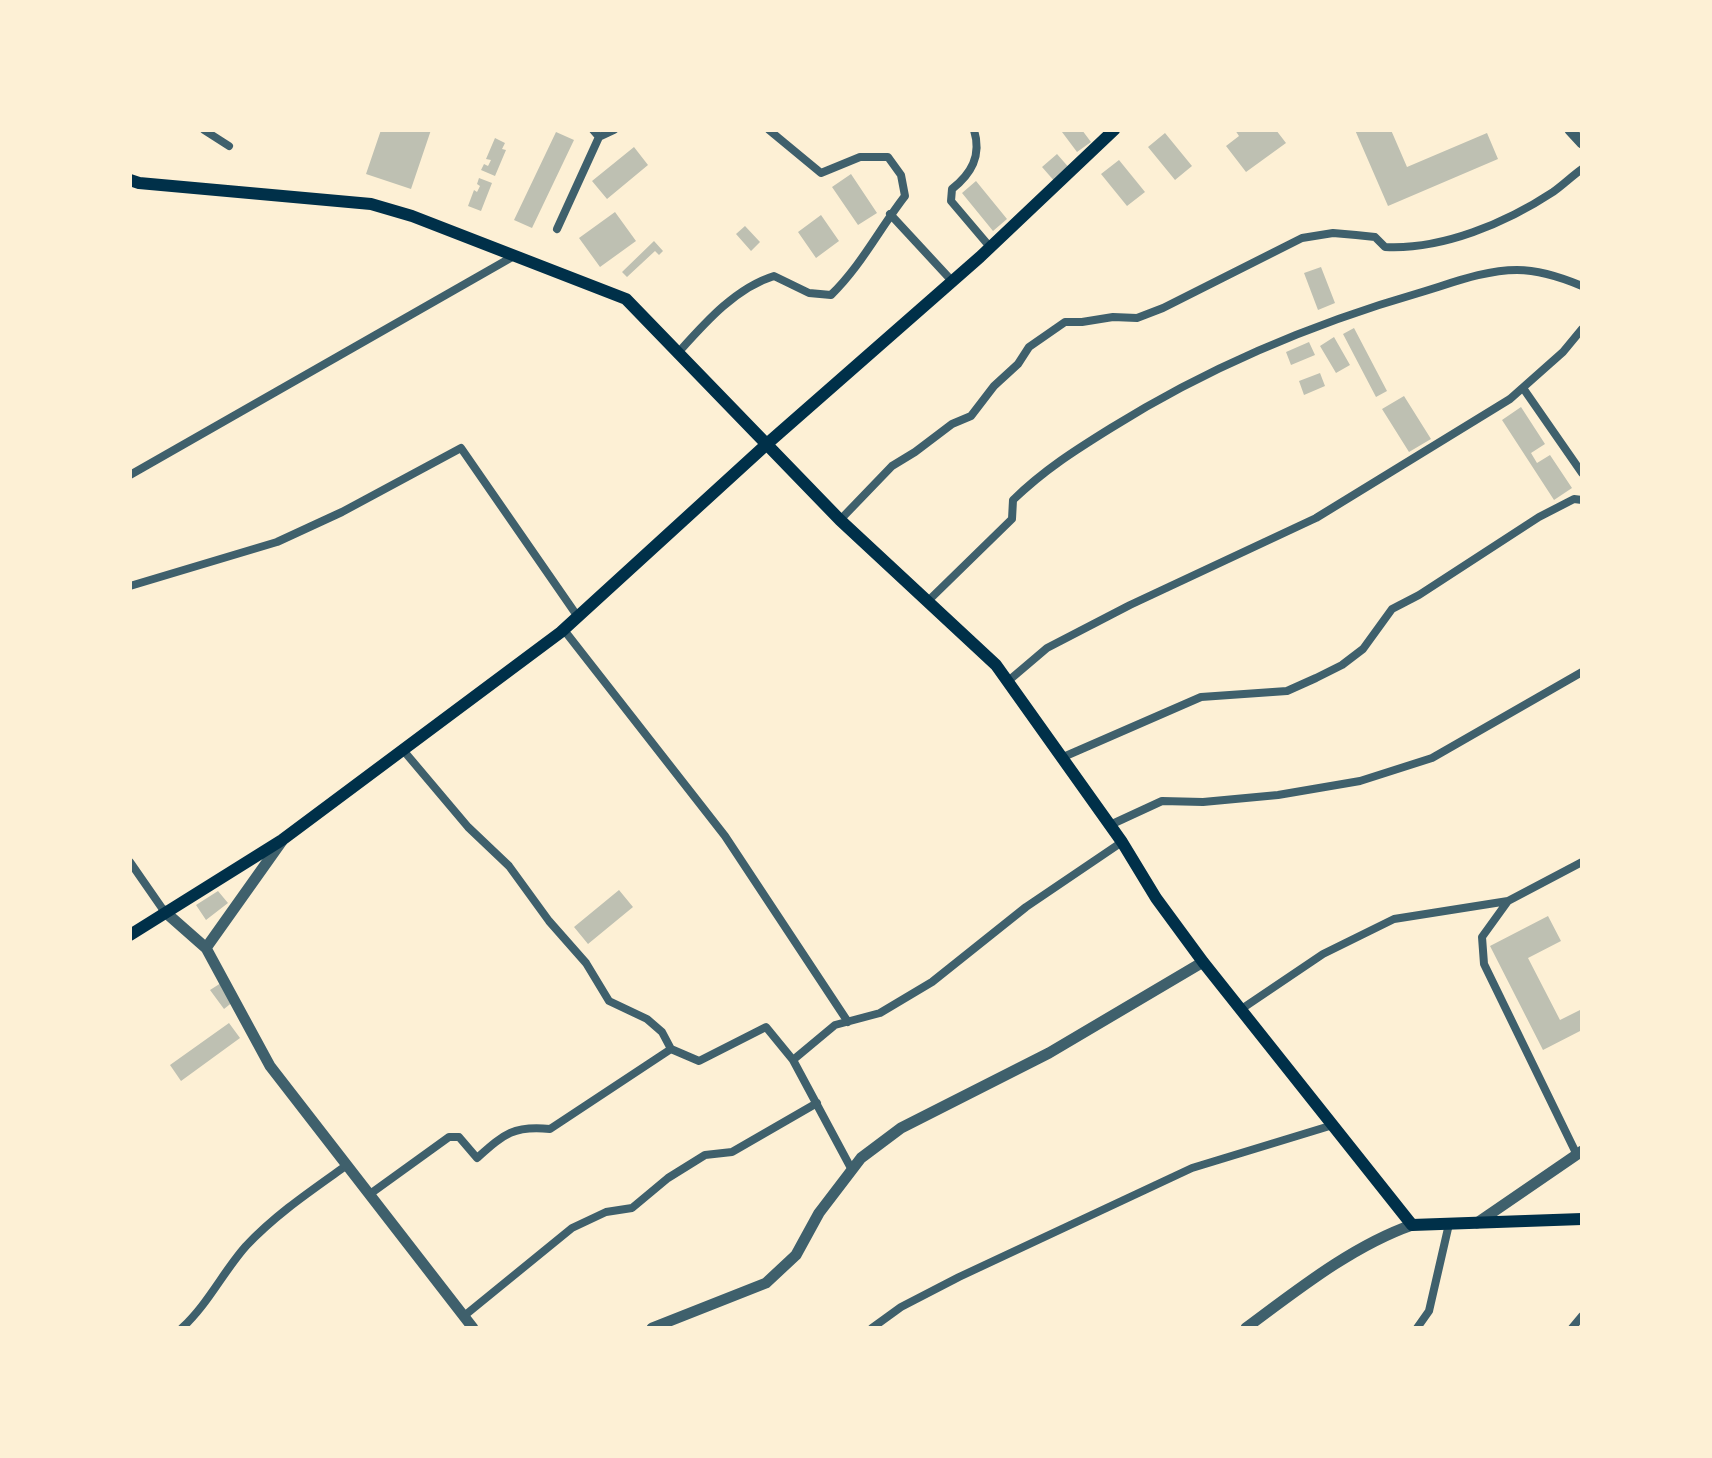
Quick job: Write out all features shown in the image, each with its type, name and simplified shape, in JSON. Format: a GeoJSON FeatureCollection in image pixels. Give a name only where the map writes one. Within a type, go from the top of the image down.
{"type":"FeatureCollection","features":[{"type":"Feature","properties":{"kind":"main road"},"geometry":{"type":"LineString","coordinates":[[130,935],[282,840],[564,630],[768,443],[990,247],[1114,130]]}},
{"type":"Feature","properties":{"kind":"main road"},"geometry":{"type":"LineString","coordinates":[[130,180],[371,204],[412,216],[626,299],[840,520],[996,665],[1203,962],[1412,1225],[1582,1219]]}},
{"type":"Feature","properties":{"kind":"street"},"geometry":{"type":"LineString","coordinates":[[204,130],[229,146]]}},
{"type":"Feature","properties":{"kind":"street"},"geometry":{"type":"LineString","coordinates":[[557,229],[596,133],[614,130]]}},
{"type":"Feature","properties":{"kind":"street"},"geometry":{"type":"LineString","coordinates":[[677,354],[721,309],[760,281],[774,276],[809,293],[831,295],[851,276],[905,196],[901,175],[888,157],[860,157],[821,173],[769,130]]}},
{"type":"Feature","properties":{"kind":"street"},"geometry":{"type":"LineString","coordinates":[[974,130],[977,138],[973,167],[952,189],[951,201],[990,247]]}},
{"type":"Feature","properties":{"kind":"street"},"geometry":{"type":"LineString","coordinates":[[1570,130],[1582,143]]}},
{"type":"Feature","properties":{"kind":"street"},"geometry":{"type":"LineString","coordinates":[[840,520],[892,466],[952,424],[971,416],[994,386],[1018,364],[1029,347],[1065,322],[1137,318],[1302,238],[1333,233],[1375,237],[1385,247],[1436,244],[1481,230],[1553,192],[1582,169]]}},
{"type":"Feature","properties":{"kind":"street"},"geometry":{"type":"LineString","coordinates":[[890,214],[952,281]]}},
{"type":"Feature","properties":{"kind":"street"},"geometry":{"type":"LineString","coordinates":[[130,474],[514,256]]}},
{"type":"Feature","properties":{"kind":"street"},"geometry":{"type":"LineString","coordinates":[[928,601],[1012,519],[1013,500],[1042,472],[1155,401],[1204,375],[1363,308],[1474,277],[1518,270],[1563,278],[1582,286]]}},
{"type":"Feature","properties":{"kind":"street"},"geometry":{"type":"LineString","coordinates":[[1007,682],[1047,648],[1130,605],[1316,518],[1510,399],[1563,352],[1582,329]]}},
{"type":"Feature","properties":{"kind":"street"},"geometry":{"type":"LineString","coordinates":[[1523,388],[1582,473]]}},
{"type":"Feature","properties":{"kind":"street"},"geometry":{"type":"LineString","coordinates":[[130,586],[277,542],[342,512],[461,448],[578,617]]}},
{"type":"Feature","properties":{"kind":"street"},"geometry":{"type":"LineString","coordinates":[[1061,758],[1201,697],[1287,691],[1316,678],[1342,665],[1363,649],[1392,609],[1419,595],[1539,517],[1574,499],[1582,500]]}},
{"type":"Feature","properties":{"kind":"street"},"geometry":{"type":"LineString","coordinates":[[564,630],[725,836],[848,1022]]}},
{"type":"Feature","properties":{"kind":"street"},"geometry":{"type":"LineString","coordinates":[[1110,825],[1162,801],[1203,802],[1278,795],[1374,777],[1432,758],[1582,672]]}},
{"type":"Feature","properties":{"kind":"street"},"geometry":{"type":"LineString","coordinates":[[403,750],[459,817],[509,866],[549,921],[586,963],[609,1001],[647,1019],[662,1032],[671,1049],[699,1061],[766,1027],[793,1060],[852,1170]]}},
{"type":"Feature","properties":{"kind":"street"},"geometry":{"type":"LineString","coordinates":[[206,948],[282,840]]}},
{"type":"Feature","properties":{"kind":"street"},"geometry":{"type":"LineString","coordinates":[[793,1060],[835,1025],[880,1013],[932,982],[1026,907],[1122,842]]}},
{"type":"Feature","properties":{"kind":"street"},"geometry":{"type":"LineString","coordinates":[[130,862],[164,911],[206,948],[270,1066],[473,1328]]}},
{"type":"Feature","properties":{"kind":"street"},"geometry":{"type":"LineString","coordinates":[[1240,1010],[1323,954],[1394,919],[1508,901],[1582,862]]}},
{"type":"Feature","properties":{"kind":"street"},"geometry":{"type":"LineString","coordinates":[[1477,1223],[1579,1152],[1484,964],[1482,937],[1508,901]]}},
{"type":"Feature","properties":{"kind":"street"},"geometry":{"type":"LineString","coordinates":[[652,1328],[766,1283],[796,1255],[819,1213],[861,1158],[901,1128],[1049,1053],[1203,962]]}},
{"type":"Feature","properties":{"kind":"street"},"geometry":{"type":"LineString","coordinates":[[370,1194],[449,1137],[459,1137],[477,1158],[507,1132],[531,1127],[550,1129],[671,1049]]}},
{"type":"Feature","properties":{"kind":"street"},"geometry":{"type":"LineString","coordinates":[[464,1316],[572,1228],[606,1212],[632,1208],[668,1178],[705,1155],[732,1152],[817,1103]]}},
{"type":"Feature","properties":{"kind":"street"},"geometry":{"type":"LineString","coordinates":[[872,1328],[901,1307],[959,1277],[1192,1168],[1333,1125]]}},
{"type":"Feature","properties":{"kind":"street"},"geometry":{"type":"LineString","coordinates":[[182,1328],[219,1286],[245,1247],[286,1209],[347,1165]]}},
{"type":"Feature","properties":{"kind":"street"},"geometry":{"type":"LineString","coordinates":[[1417,1328],[1429,1311],[1449,1224]]}},
{"type":"Feature","properties":{"kind":"street"},"geometry":{"type":"LineString","coordinates":[[1246,1328],[1317,1276],[1396,1230],[1412,1225]]}},
{"type":"Feature","properties":{"kind":"street"},"geometry":{"type":"LineString","coordinates":[[1572,1328],[1582,1316]]}},
{"type":"Feature","properties":{"kind":"building"},"geometry":{"type":"Polygon","coordinates":[[[381,130],[431,130],[411,189],[366,174],[381,130]]]}},
{"type":"Feature","properties":{"kind":"building"},"geometry":{"type":"Polygon","coordinates":[[[1082,130],[1091,142],[1077,152],[1062,132],[1082,130]]]}},
{"type":"Feature","properties":{"kind":"building"},"geometry":{"type":"Polygon","coordinates":[[[1235,130],[1276,130],[1286,143],[1246,172],[1226,146],[1239,136],[1235,130]]]}},
{"type":"Feature","properties":{"kind":"building"},"geometry":{"type":"Polygon","coordinates":[[[1355,130],[1391,130],[1407,167],[1487,133],[1498,159],[1388,206],[1355,130]]]}},
{"type":"Feature","properties":{"kind":"building"},"geometry":{"type":"Polygon","coordinates":[[[556,132],[574,140],[532,228],[514,220],[556,132]]]}},
{"type":"Feature","properties":{"kind":"building"},"geometry":{"type":"Polygon","coordinates":[[[1165,133],[1192,166],[1175,180],[1148,147],[1165,133]]]}},
{"type":"Feature","properties":{"kind":"building"},"geometry":{"type":"Polygon","coordinates":[[[495,138],[505,143],[502,149],[506,150],[495,176],[481,170],[491,160],[486,159],[495,138]]]}},
{"type":"Feature","properties":{"kind":"building"},"geometry":{"type":"Polygon","coordinates":[[[634,147],[648,165],[607,199],[592,181],[634,147]]]}},
{"type":"Feature","properties":{"kind":"building"},"geometry":{"type":"Polygon","coordinates":[[[1057,154],[1071,170],[1056,183],[1042,167],[1057,154]]]}},
{"type":"Feature","properties":{"kind":"building"},"geometry":{"type":"Polygon","coordinates":[[[1119,160],[1145,192],[1127,206],[1101,174],[1119,160]]]}},
{"type":"Feature","properties":{"kind":"building"},"geometry":{"type":"Polygon","coordinates":[[[851,174],[877,213],[858,225],[832,187],[851,174]]]}},
{"type":"Feature","properties":{"kind":"building"},"geometry":{"type":"Polygon","coordinates":[[[479,178],[492,183],[481,211],[468,206],[474,190],[477,192],[480,186],[477,184],[479,178]]]}},
{"type":"Feature","properties":{"kind":"building"},"geometry":{"type":"Polygon","coordinates":[[[976,181],[1007,219],[993,231],[962,193],[976,181]]]}},
{"type":"Feature","properties":{"kind":"building"},"geometry":{"type":"Polygon","coordinates":[[[615,212],[636,241],[600,267],[579,238],[615,212]]]}},
{"type":"Feature","properties":{"kind":"building"},"geometry":{"type":"Polygon","coordinates":[[[821,215],[839,241],[816,258],[798,232],[821,215]]]}},
{"type":"Feature","properties":{"kind":"building"},"geometry":{"type":"Polygon","coordinates":[[[745,226],[760,242],[751,251],[736,234],[745,226]]]}},
{"type":"Feature","properties":{"kind":"building"},"geometry":{"type":"Polygon","coordinates":[[[654,241],[663,251],[659,255],[655,251],[627,277],[622,272],[654,241]]]}},
{"type":"Feature","properties":{"kind":"building"},"geometry":{"type":"Polygon","coordinates":[[[1321,267],[1335,303],[1318,310],[1304,273],[1321,267]]]}},
{"type":"Feature","properties":{"kind":"building"},"geometry":{"type":"Polygon","coordinates":[[[1354,328],[1387,391],[1376,397],[1343,334],[1354,328]]]}},
{"type":"Feature","properties":{"kind":"building"},"geometry":{"type":"Polygon","coordinates":[[[1334,337],[1350,365],[1336,373],[1320,346],[1334,337]]]}},
{"type":"Feature","properties":{"kind":"building"},"geometry":{"type":"Polygon","coordinates":[[[1309,342],[1315,355],[1291,365],[1286,352],[1309,342]]]}},
{"type":"Feature","properties":{"kind":"building"},"geometry":{"type":"Polygon","coordinates":[[[1320,373],[1325,386],[1304,395],[1299,381],[1320,373]]]}},
{"type":"Feature","properties":{"kind":"building"},"geometry":{"type":"Polygon","coordinates":[[[1404,396],[1431,439],[1409,452],[1382,409],[1404,396]]]}},
{"type":"Feature","properties":{"kind":"building"},"geometry":{"type":"Polygon","coordinates":[[[1521,407],[1545,444],[1531,453],[1537,463],[1550,455],[1572,488],[1554,500],[1502,420],[1521,407]]]}},
{"type":"Feature","properties":{"kind":"building"},"geometry":{"type":"Polygon","coordinates":[[[619,890],[633,907],[588,944],[574,927],[619,890]]]}},
{"type":"Feature","properties":{"kind":"building"},"geometry":{"type":"Polygon","coordinates":[[[218,891],[228,903],[206,920],[196,905],[218,891]]]}},
{"type":"Feature","properties":{"kind":"building"},"geometry":{"type":"Polygon","coordinates":[[[1548,916],[1561,941],[1528,958],[1560,1020],[1582,1009],[1582,1030],[1543,1050],[1490,946],[1548,916]]]}},
{"type":"Feature","properties":{"kind":"building"},"geometry":{"type":"Polygon","coordinates":[[[221,983],[234,1001],[224,1009],[210,990],[221,983]]]}},
{"type":"Feature","properties":{"kind":"building"},"geometry":{"type":"Polygon","coordinates":[[[229,1023],[240,1038],[181,1081],[170,1065],[229,1023]]]}}]}
